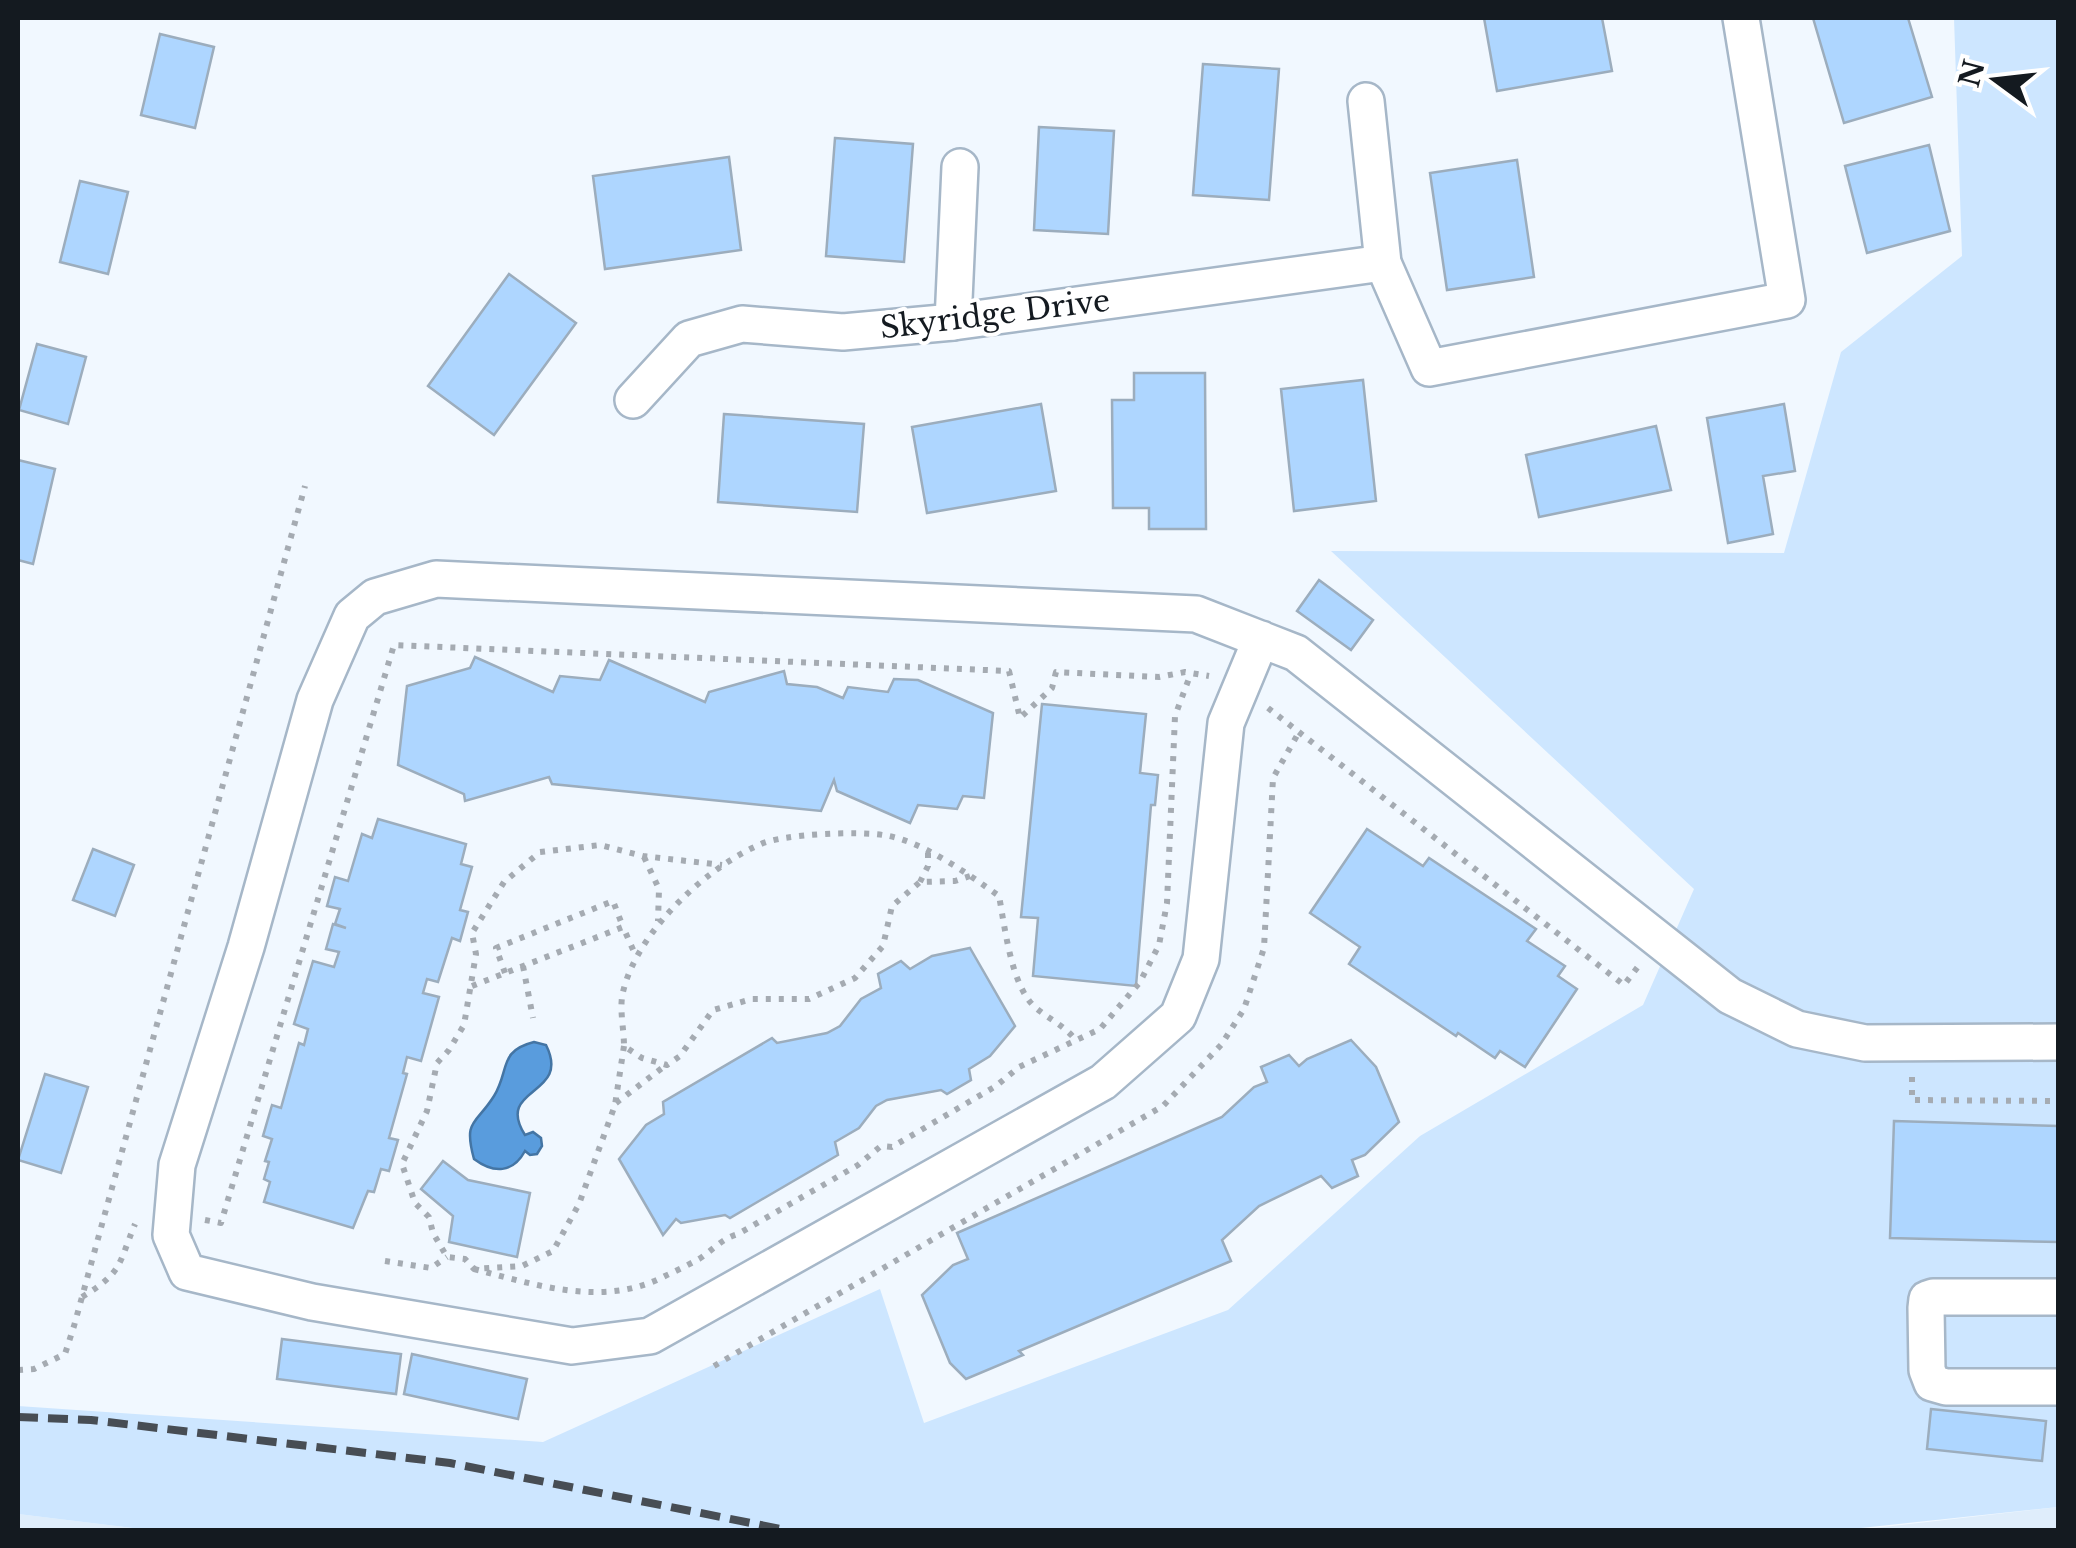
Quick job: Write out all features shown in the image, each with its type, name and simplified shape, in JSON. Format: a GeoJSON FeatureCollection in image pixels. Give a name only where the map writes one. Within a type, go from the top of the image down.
{"type":"FeatureCollection","features":[{"type":"Feature","properties":{"kind":"street"},"geometry":{"type":"LineString","coordinates":[[1366,101],[1383,263],[1429,368],[1787,300],[1741,18]]}},
{"type":"Feature","properties":{"kind":"street"},"geometry":{"type":"LineString","coordinates":[[953,322],[960,167]]}},
{"type":"Feature","properties":{"kind":"street","name":"Skyridge Drive"},"geometry":{"type":"LineString","coordinates":[[633,400],[689,340],[742,324],[843,332],[953,322],[1383,263]]}},
{"type":"Feature","properties":{"kind":"street"},"geometry":{"type":"LineString","coordinates":[[1261,639],[1226,723],[1201,959],[1178,1016],[1103,1082],[650,1336],[572,1346],[312,1302],[187,1272],[171,1235],[176,1165],[246,947],[315,700],[352,616],[375,597],[436,578],[1196,614],[1296,652],[1730,996],[1797,1029],[1865,1043],[2058,1042]]}},
{"type":"Feature","properties":{"kind":"street"},"geometry":{"type":"LineString","coordinates":[[2058,1297],[1934,1297],[1927,1299],[1926,1308],[1927,1370],[1932,1382],[1946,1387],[2058,1388]]}},
{"type":"Feature","properties":{"kind":"path"},"geometry":{"type":"LineString","coordinates":[[18,1370],[34,1369],[64,1354],[305,486]]}},
{"type":"Feature","properties":{"kind":"path"},"geometry":{"type":"LineString","coordinates":[[82,1297],[110,1280],[128,1254],[134,1225],[173,1213],[221,1224],[394,644],[1008,672],[1020,718],[1052,688],[1056,672],[1159,677],[1192,673],[1222,678],[1624,985],[1642,962]]}},
{"type":"Feature","properties":{"kind":"path"},"geometry":{"type":"LineString","coordinates":[[385,1261],[431,1268],[448,1257],[465,1259],[474,1270],[591,1294],[647,1286],[858,1165],[881,1146],[892,1146],[996,1086],[1018,1067],[1100,1029],[1140,982],[1159,944],[1167,903],[1174,716],[1192,673]]}},
{"type":"Feature","properties":{"kind":"path"},"geometry":{"type":"LineString","coordinates":[[474,1270],[522,1266],[554,1252],[579,1204],[614,1105],[624,1046],[622,996],[635,955],[658,922],[724,865],[763,842],[817,835],[885,835],[970,876],[999,896],[1014,972],[1033,1006],[1061,1023],[1074,1038]]}},
{"type":"Feature","properties":{"kind":"path"},"geometry":{"type":"LineString","coordinates":[[448,1257],[433,1233],[429,1217],[415,1203],[402,1164],[427,1110],[436,1062],[449,1050],[464,1024],[476,954],[472,933],[504,882],[540,852],[600,845],[644,856],[724,865]]}},
{"type":"Feature","properties":{"kind":"path"},"geometry":{"type":"LineString","coordinates":[[614,1105],[680,1056],[714,1010],[752,998],[808,999],[855,978],[883,946],[892,906],[920,882],[928,866],[928,853]]}},
{"type":"Feature","properties":{"kind":"path"},"geometry":{"type":"LineString","coordinates":[[644,856],[660,890],[658,922]]}},
{"type":"Feature","properties":{"kind":"path"},"geometry":{"type":"LineString","coordinates":[[920,882],[955,881],[970,876]]}},
{"type":"Feature","properties":{"kind":"path"},"geometry":{"type":"LineString","coordinates":[[506,973],[496,948],[613,901],[635,955]]}},
{"type":"Feature","properties":{"kind":"path"},"geometry":{"type":"LineString","coordinates":[[472,986],[623,927]]}},
{"type":"Feature","properties":{"kind":"path"},"geometry":{"type":"LineString","coordinates":[[523,966],[533,1018]]}},
{"type":"Feature","properties":{"kind":"path"},"geometry":{"type":"LineString","coordinates":[[624,1046],[642,1058],[667,1065]]}},
{"type":"Feature","properties":{"kind":"path"},"geometry":{"type":"LineString","coordinates":[[1895,1073],[1912,1074],[1912,1100],[2058,1101]]}},
{"type":"Feature","properties":{"kind":"shaded area"},"geometry":{"type":"Polygon","coordinates":[[[1954,18],[2058,18],[2058,1507],[1842,1530],[149,1530],[18,1514],[18,1406],[543,1442],[880,1289],[924,1423],[1228,1310],[1420,1136],[1643,1005],[1694,889],[1331,551],[1784,553],[1841,352],[1962,256],[1954,18]]]}},
{"type":"Feature","properties":{"kind":"shaded area"},"geometry":{"type":"Polygon","coordinates":[[[2058,1507],[2058,1530],[1842,1530],[1875,1528],[2058,1507]]]}},
{"type":"Feature","properties":{"kind":"shaded area"},"geometry":{"type":"Polygon","coordinates":[[[18,1514],[149,1530],[18,1530],[18,1514]]]}},
{"type":"Feature","properties":{"kind":"water"},"geometry":{"type":"Polygon","coordinates":[[[534,1042],[546,1045],[551,1062],[549,1074],[525,1099],[518,1119],[525,1135],[533,1132],[541,1138],[542,1146],[537,1154],[525,1151],[509,1167],[489,1167],[474,1159],[470,1136],[473,1123],[499,1087],[510,1056],[534,1042]]]}},
{"type":"Feature","properties":{"kind":"building"},"geometry":{"type":"Polygon","coordinates":[[[1484,18],[1602,18],[1612,71],[1497,91],[1484,18]]]}},
{"type":"Feature","properties":{"kind":"building"},"geometry":{"type":"Polygon","coordinates":[[[1813,18],[1908,18],[1932,97],[1844,123],[1813,18]]]}},
{"type":"Feature","properties":{"kind":"building"},"geometry":{"type":"Polygon","coordinates":[[[160,34],[214,47],[195,128],[141,115],[160,34]]]}},
{"type":"Feature","properties":{"kind":"building"},"geometry":{"type":"Polygon","coordinates":[[[1203,64],[1279,69],[1269,200],[1193,195],[1203,64]]]}},
{"type":"Feature","properties":{"kind":"building"},"geometry":{"type":"Polygon","coordinates":[[[1039,127],[1114,131],[1108,234],[1034,230],[1039,127]]]}},
{"type":"Feature","properties":{"kind":"building"},"geometry":{"type":"Polygon","coordinates":[[[835,138],[913,144],[904,262],[826,256],[835,138]]]}},
{"type":"Feature","properties":{"kind":"building"},"geometry":{"type":"Polygon","coordinates":[[[1929,145],[1950,231],[1867,253],[1845,166],[1929,145]]]}},
{"type":"Feature","properties":{"kind":"building"},"geometry":{"type":"Polygon","coordinates":[[[729,157],[741,250],[605,269],[593,176],[729,157]]]}},
{"type":"Feature","properties":{"kind":"building"},"geometry":{"type":"Polygon","coordinates":[[[1517,160],[1534,277],[1447,290],[1430,173],[1517,160]]]}},
{"type":"Feature","properties":{"kind":"building"},"geometry":{"type":"Polygon","coordinates":[[[80,181],[128,192],[108,274],[60,262],[80,181]]]}},
{"type":"Feature","properties":{"kind":"building"},"geometry":{"type":"Polygon","coordinates":[[[509,274],[576,323],[494,435],[428,386],[509,274]]]}},
{"type":"Feature","properties":{"kind":"building"},"geometry":{"type":"Polygon","coordinates":[[[37,344],[86,357],[68,424],[19,410],[37,344]]]}},
{"type":"Feature","properties":{"kind":"building"},"geometry":{"type":"Polygon","coordinates":[[[1134,373],[1205,373],[1206,529],[1149,529],[1149,508],[1113,508],[1112,400],[1134,400],[1134,373]]]}},
{"type":"Feature","properties":{"kind":"building"},"geometry":{"type":"Polygon","coordinates":[[[1363,380],[1376,501],[1294,511],[1281,389],[1363,380]]]}},
{"type":"Feature","properties":{"kind":"building"},"geometry":{"type":"Polygon","coordinates":[[[1041,404],[1056,491],[927,513],[912,427],[1041,404]]]}},
{"type":"Feature","properties":{"kind":"building"},"geometry":{"type":"Polygon","coordinates":[[[1784,404],[1795,471],[1763,476],[1773,534],[1728,543],[1707,418],[1784,404]]]}},
{"type":"Feature","properties":{"kind":"building"},"geometry":{"type":"Polygon","coordinates":[[[724,414],[864,424],[857,512],[718,502],[724,414]]]}},
{"type":"Feature","properties":{"kind":"building"},"geometry":{"type":"Polygon","coordinates":[[[1656,426],[1671,490],[1539,517],[1526,455],[1656,426]]]}},
{"type":"Feature","properties":{"kind":"building"},"geometry":{"type":"Polygon","coordinates":[[[18,460],[55,469],[33,564],[18,560],[18,460]]]}},
{"type":"Feature","properties":{"kind":"building"},"geometry":{"type":"Polygon","coordinates":[[[1319,580],[1373,620],[1351,650],[1297,611],[1319,580]]]}},
{"type":"Feature","properties":{"kind":"building"},"geometry":{"type":"Polygon","coordinates":[[[475,657],[553,692],[560,676],[600,680],[609,660],[705,702],[709,692],[784,671],[787,684],[817,687],[843,698],[848,687],[888,692],[894,679],[918,680],[993,713],[984,798],[963,796],[957,809],[918,805],[910,823],[837,791],[834,780],[821,811],[552,784],[549,777],[465,801],[464,794],[398,765],[407,686],[470,668],[475,657]]]}},
{"type":"Feature","properties":{"kind":"building"},"geometry":{"type":"Polygon","coordinates":[[[1042,704],[1146,714],[1140,773],[1158,775],[1155,805],[1151,805],[1136,986],[1033,976],[1038,918],[1021,917],[1042,704]]]}},
{"type":"Feature","properties":{"kind":"building"},"geometry":{"type":"Polygon","coordinates":[[[378,819],[466,844],[461,864],[472,867],[460,910],[468,912],[460,941],[452,938],[438,982],[427,979],[423,993],[439,997],[421,1061],[407,1057],[403,1073],[407,1074],[389,1138],[398,1140],[389,1171],[381,1169],[374,1192],[368,1191],[353,1228],[264,1202],[270,1182],[264,1179],[269,1162],[265,1161],[272,1139],[263,1136],[272,1105],[281,1108],[299,1043],[304,1045],[308,1029],[294,1024],[313,961],[334,967],[339,952],[326,949],[333,924],[346,928],[335,924],[340,909],[327,906],[335,877],[348,881],[362,834],[372,838],[378,819]]]}},
{"type":"Feature","properties":{"kind":"building"},"geometry":{"type":"Polygon","coordinates":[[[1367,829],[1423,866],[1429,858],[1536,929],[1527,941],[1565,966],[1558,976],[1577,989],[1525,1067],[1500,1051],[1495,1058],[1458,1033],[1456,1036],[1349,964],[1360,947],[1310,913],[1367,829]]]}},
{"type":"Feature","properties":{"kind":"building"},"geometry":{"type":"Polygon","coordinates":[[[93,849],[134,865],[115,916],[73,900],[93,849]]]}},
{"type":"Feature","properties":{"kind":"building"},"geometry":{"type":"Polygon","coordinates":[[[970,948],[1015,1026],[990,1056],[969,1069],[971,1080],[947,1094],[941,1090],[887,1100],[876,1106],[859,1128],[835,1142],[838,1155],[730,1218],[725,1215],[681,1223],[676,1219],[663,1235],[619,1159],[646,1125],[664,1114],[663,1102],[772,1038],[777,1043],[827,1033],[840,1026],[861,999],[881,988],[878,974],[901,961],[910,969],[932,956],[970,948]]]}},
{"type":"Feature","properties":{"kind":"building"},"geometry":{"type":"Polygon","coordinates":[[[1351,1040],[1376,1067],[1399,1122],[1365,1155],[1352,1160],[1358,1176],[1332,1188],[1321,1176],[1259,1206],[1222,1240],[1231,1261],[1019,1351],[1023,1355],[966,1379],[950,1363],[922,1295],[953,1265],[968,1259],[957,1233],[1222,1117],[1254,1087],[1267,1082],[1261,1067],[1289,1055],[1299,1066],[1351,1040]]]}},
{"type":"Feature","properties":{"kind":"building"},"geometry":{"type":"Polygon","coordinates":[[[45,1074],[88,1087],[61,1173],[18,1160],[45,1074]]]}},
{"type":"Feature","properties":{"kind":"building"},"geometry":{"type":"Polygon","coordinates":[[[1894,1121],[2058,1126],[2058,1242],[1890,1238],[1894,1121]]]}},
{"type":"Feature","properties":{"kind":"building"},"geometry":{"type":"Polygon","coordinates":[[[443,1161],[468,1180],[530,1193],[517,1257],[449,1242],[453,1216],[421,1189],[443,1161]]]}},
{"type":"Feature","properties":{"kind":"building"},"geometry":{"type":"Polygon","coordinates":[[[282,1339],[401,1354],[396,1394],[277,1379],[282,1339]]]}},
{"type":"Feature","properties":{"kind":"building"},"geometry":{"type":"Polygon","coordinates":[[[412,1354],[527,1379],[518,1419],[404,1394],[412,1354]]]}},
{"type":"Feature","properties":{"kind":"building"},"geometry":{"type":"Polygon","coordinates":[[[1931,1409],[2046,1421],[2042,1461],[1927,1449],[1931,1409]]]}},
{"type":"Feature","properties":{"kind":"railway"},"geometry":{"type":"LineString","coordinates":[[18,1417],[91,1420],[450,1463],[786,1530]]}}]}
